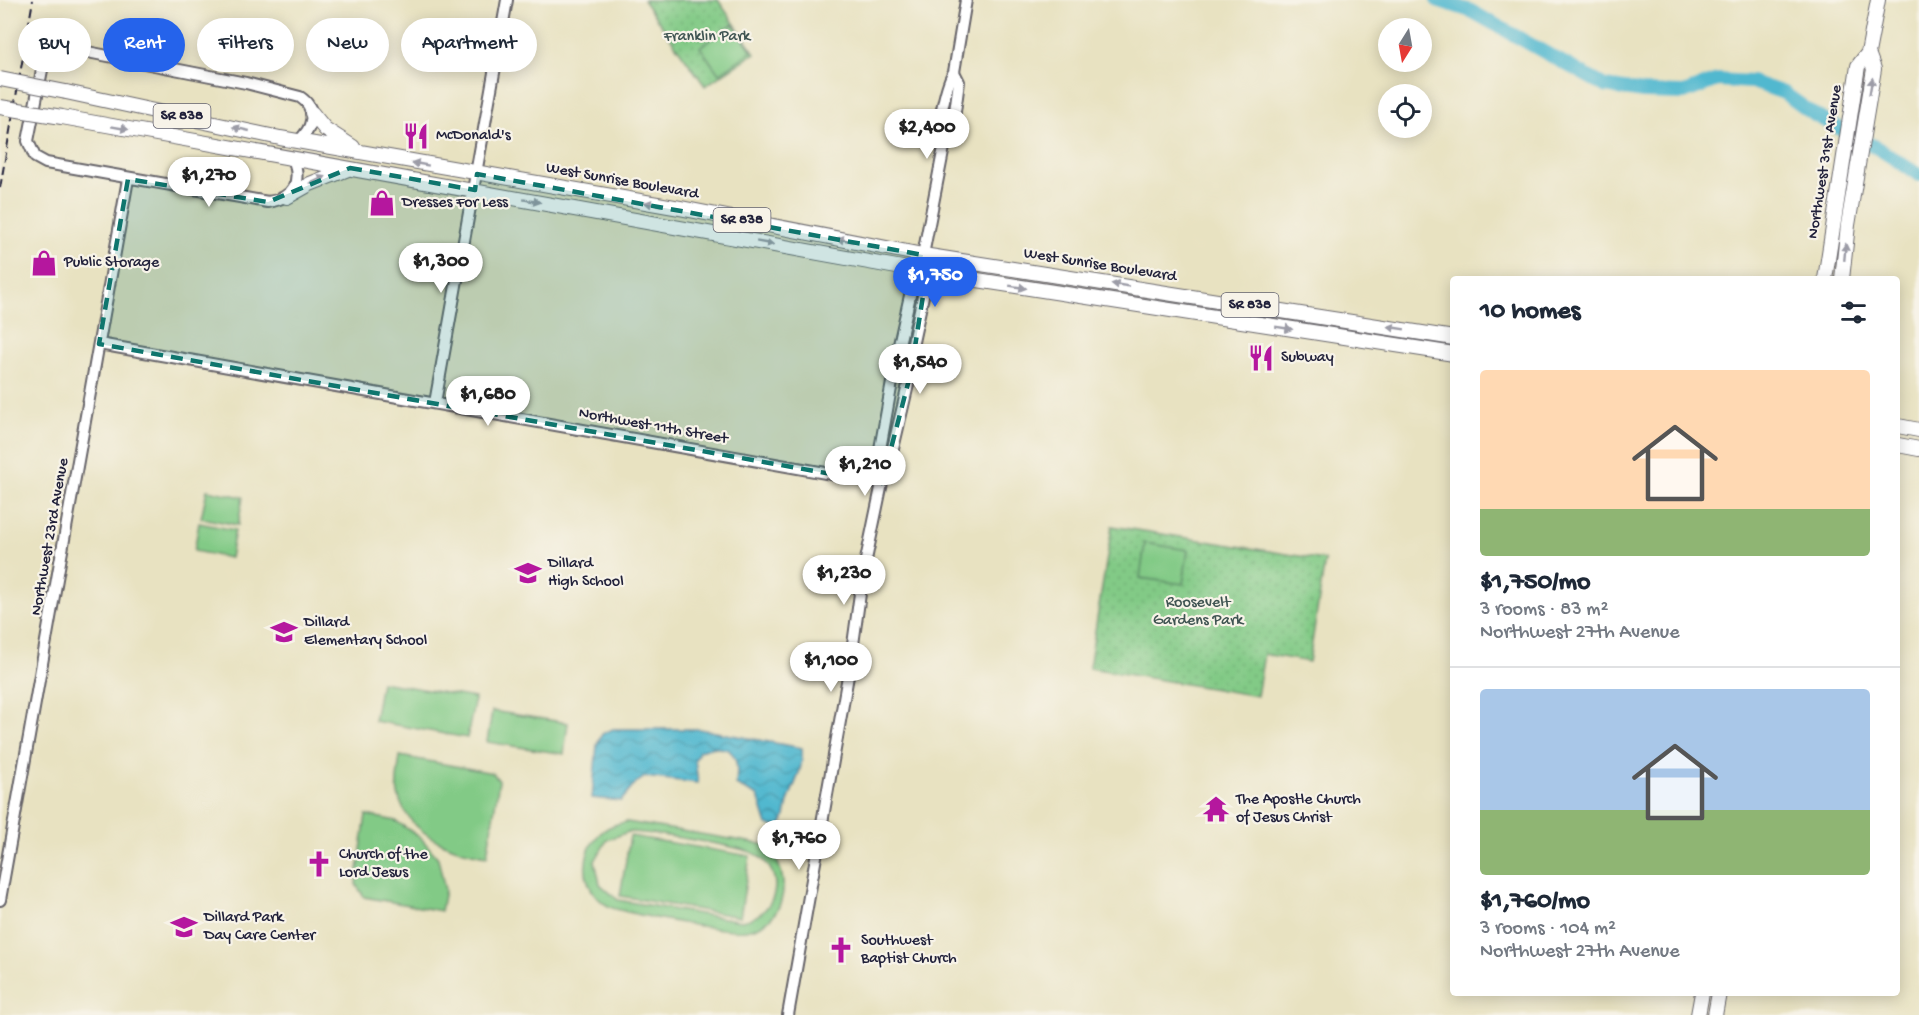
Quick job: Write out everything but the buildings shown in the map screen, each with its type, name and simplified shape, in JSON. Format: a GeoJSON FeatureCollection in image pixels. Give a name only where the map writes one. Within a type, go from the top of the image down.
{"type":"FeatureCollection","features":[{"type":"Feature","properties":{"kind":"main road","name":"Northwest 31st Avenue"},"geometry":{"type":"LineString","coordinates":[[1825,276],[1858,66],[1868,53],[1878,0]]}},
{"type":"Feature","properties":{"kind":"main road","name":"Northwest 31st Avenue"},"geometry":{"type":"LineString","coordinates":[[1842,276],[1857,164],[1874,69],[1868,53]]}},
{"type":"Feature","properties":{"kind":"main road","name":"West Sunrise Boulevard"},"geometry":{"type":"LineString","coordinates":[[0,80],[298,141],[680,208],[923,255],[1450,337]]}},
{"type":"Feature","properties":{"kind":"main road","name":"West Sunrise Boulevard"},"geometry":{"type":"LineString","coordinates":[[0,107],[919,271],[1450,353]]}},
{"type":"Feature","properties":{"kind":"main road"},"geometry":{"type":"LineString","coordinates":[[312,113],[334,136],[363,153]]}},
{"type":"Feature","properties":{"kind":"main road"},"geometry":{"type":"LineString","coordinates":[[287,197],[310,184],[350,168]]}},
{"type":"Feature","properties":{"kind":"main road"},"geometry":{"type":"LineString","coordinates":[[1836,200],[1845,214],[1848,225]]}},
{"type":"Feature","properties":{"kind":"main road"},"geometry":{"type":"LineString","coordinates":[[1143,306],[1162,299],[1217,308],[1234,303]]}},
{"type":"Feature","properties":{"kind":"main road"},"geometry":{"type":"LineString","coordinates":[[1900,426],[1919,430]]}},
{"type":"Feature","properties":{"kind":"main road"},"geometry":{"type":"LineString","coordinates":[[1900,445],[1919,449]]}},
{"type":"Feature","properties":{"kind":"main road"},"geometry":{"type":"LineString","coordinates":[[1698,1015],[1701,996]]}},
{"type":"Feature","properties":{"kind":"main road"},"geometry":{"type":"LineString","coordinates":[[1715,1015],[1718,996]]}},
{"type":"Feature","properties":{"kind":"street"},"geometry":{"type":"LineString","coordinates":[[435,403],[475,190],[507,0]]}},
{"type":"Feature","properties":{"kind":"street"},"geometry":{"type":"LineString","coordinates":[[883,480],[882,439],[907,303],[923,255],[944,147],[951,141],[959,82],[954,72],[966,0]]}},
{"type":"Feature","properties":{"kind":"street"},"geometry":{"type":"LineString","coordinates":[[293,158],[298,172],[297,182],[287,197],[261,202],[46,163],[30,151],[28,141],[43,65],[46,57],[62,47],[286,93],[306,101],[312,113],[310,128],[298,141]]}},
{"type":"Feature","properties":{"kind":"street","name":"Northwest 23rd Avenue"},"geometry":{"type":"LineString","coordinates":[[0,900],[128,179]]}},
{"type":"Feature","properties":{"kind":"street"},"geometry":{"type":"LineString","coordinates":[[788,1015],[851,659],[864,565],[911,372],[913,342],[923,296],[919,271]]}},
{"type":"Feature","properties":{"kind":"street","name":"Northwest 11th Street"},"geometry":{"type":"LineString","coordinates":[[99,344],[883,480]]}},
{"type":"Feature","properties":{"kind":"highlighted area"},"geometry":{"type":"Polygon","coordinates":[[[350,168],[475,190],[477,174],[923,255],[919,271],[923,296],[911,372],[882,483],[99,344],[128,179],[268,202],[350,168]]]}},
{"type":"Feature","properties":{"kind":"green space","name":"Franklin Park"},"geometry":{"type":"Polygon","coordinates":[[[643,0],[718,0],[755,53],[705,86],[643,0]]]}},
{"type":"Feature","properties":{"kind":"green space"},"geometry":{"type":"Polygon","coordinates":[[[733,24],[752,51],[719,74],[700,47],[733,24]]]}},
{"type":"Feature","properties":{"kind":"green space"},"geometry":{"type":"Polygon","coordinates":[[[207,490],[243,497],[238,525],[201,518],[207,490]]]}},
{"type":"Feature","properties":{"kind":"green space"},"geometry":{"type":"Polygon","coordinates":[[[199,523],[235,530],[230,558],[194,551],[199,523]]]}},
{"type":"Feature","properties":{"kind":"green space","name":"Roosevelt Gardens Park"},"geometry":{"type":"Polygon","coordinates":[[[1112,526],[1325,560],[1309,662],[1264,654],[1257,696],[1089,668],[1112,526]]]}},
{"type":"Feature","properties":{"kind":"green space"},"geometry":{"type":"Polygon","coordinates":[[[1145,543],[1188,550],[1183,584],[1140,578],[1145,543]]]}},
{"type":"Feature","properties":{"kind":"green space"},"geometry":{"type":"Polygon","coordinates":[[[381,682],[475,698],[467,738],[374,721],[381,682]]]}},
{"type":"Feature","properties":{"kind":"green space"},"geometry":{"type":"Polygon","coordinates":[[[492,711],[568,723],[564,754],[487,742],[492,711]]]}},
{"type":"Feature","properties":{"kind":"green space"},"geometry":{"type":"Polygon","coordinates":[[[400,756],[493,773],[499,781],[487,856],[444,844],[418,828],[408,817],[401,804],[397,788],[400,756]]]}},
{"type":"Feature","properties":{"kind":"green space"},"geometry":{"type":"Polygon","coordinates":[[[366,815],[396,821],[421,838],[438,858],[445,890],[441,911],[364,897],[356,884],[366,815]]]}},
{"type":"Feature","properties":{"kind":"green space"},"geometry":{"type":"Polygon","coordinates":[[[627,822],[792,849],[790,859],[774,856],[783,879],[781,901],[776,911],[769,920],[759,926],[736,930],[665,920],[607,905],[591,889],[586,870],[587,856],[592,844],[600,834],[609,827],[627,822]],[[628,832],[607,840],[595,861],[600,884],[618,900],[741,921],[760,914],[773,897],[775,884],[772,873],[765,862],[755,854],[714,844],[628,832]]]}},
{"type":"Feature","properties":{"kind":"green space"},"geometry":{"type":"Polygon","coordinates":[[[630,836],[750,856],[740,917],[620,896],[630,836]]]}},
{"type":"Feature","properties":{"kind":"water"},"geometry":{"type":"Polygon","coordinates":[[[613,729],[699,729],[802,748],[800,768],[780,827],[767,825],[758,796],[736,785],[737,766],[729,750],[714,747],[699,751],[695,760],[698,783],[645,777],[636,783],[621,801],[592,798],[597,745],[602,734],[613,729]]]}},
{"type":"Feature","properties":{"kind":"waterway"},"geometry":{"type":"LineString","coordinates":[[1437,0],[1471,11],[1605,86],[1643,92],[1684,93],[1717,80],[1752,82],[1784,93],[1816,116],[1879,149],[1919,175]]}},
{"type":"Feature","properties":{"kind":"railway"},"geometry":{"type":"LineString","coordinates":[[0,188],[33,0]]}},
{"type":"Feature","properties":{"kind":"place","name":"McDonald's"},"geometry":{"type":"Point","coordinates":[416,136]}},
{"type":"Feature","properties":{"kind":"place","name":"Dresses For Less"},"geometry":{"type":"Point","coordinates":[382,203]}},
{"type":"Feature","properties":{"kind":"place","name":"Public Storage"},"geometry":{"type":"Point","coordinates":[44,263]}},
{"type":"Feature","properties":{"kind":"place","name":"Subway"},"geometry":{"type":"Point","coordinates":[1261,358]}},
{"type":"Feature","properties":{"kind":"place","name":"Dillard High School"},"geometry":{"type":"Point","coordinates":[528,573]}},
{"type":"Feature","properties":{"kind":"place","name":"Dillard Elementary School"},"geometry":{"type":"Point","coordinates":[284,632]}},
{"type":"Feature","properties":{"kind":"place","name":"The Apostle Church of Jesus Christ"},"geometry":{"type":"Point","coordinates":[1216,809]}},
{"type":"Feature","properties":{"kind":"place","name":"Church of the Lord Jesus"},"geometry":{"type":"Point","coordinates":[319,864]}},
{"type":"Feature","properties":{"kind":"place","name":"Dillard Park Day Care Center"},"geometry":{"type":"Point","coordinates":[184,927]}},
{"type":"Feature","properties":{"kind":"place","name":"Southwest Baptist Church"},"geometry":{"type":"Point","coordinates":[841,950]}}]}
